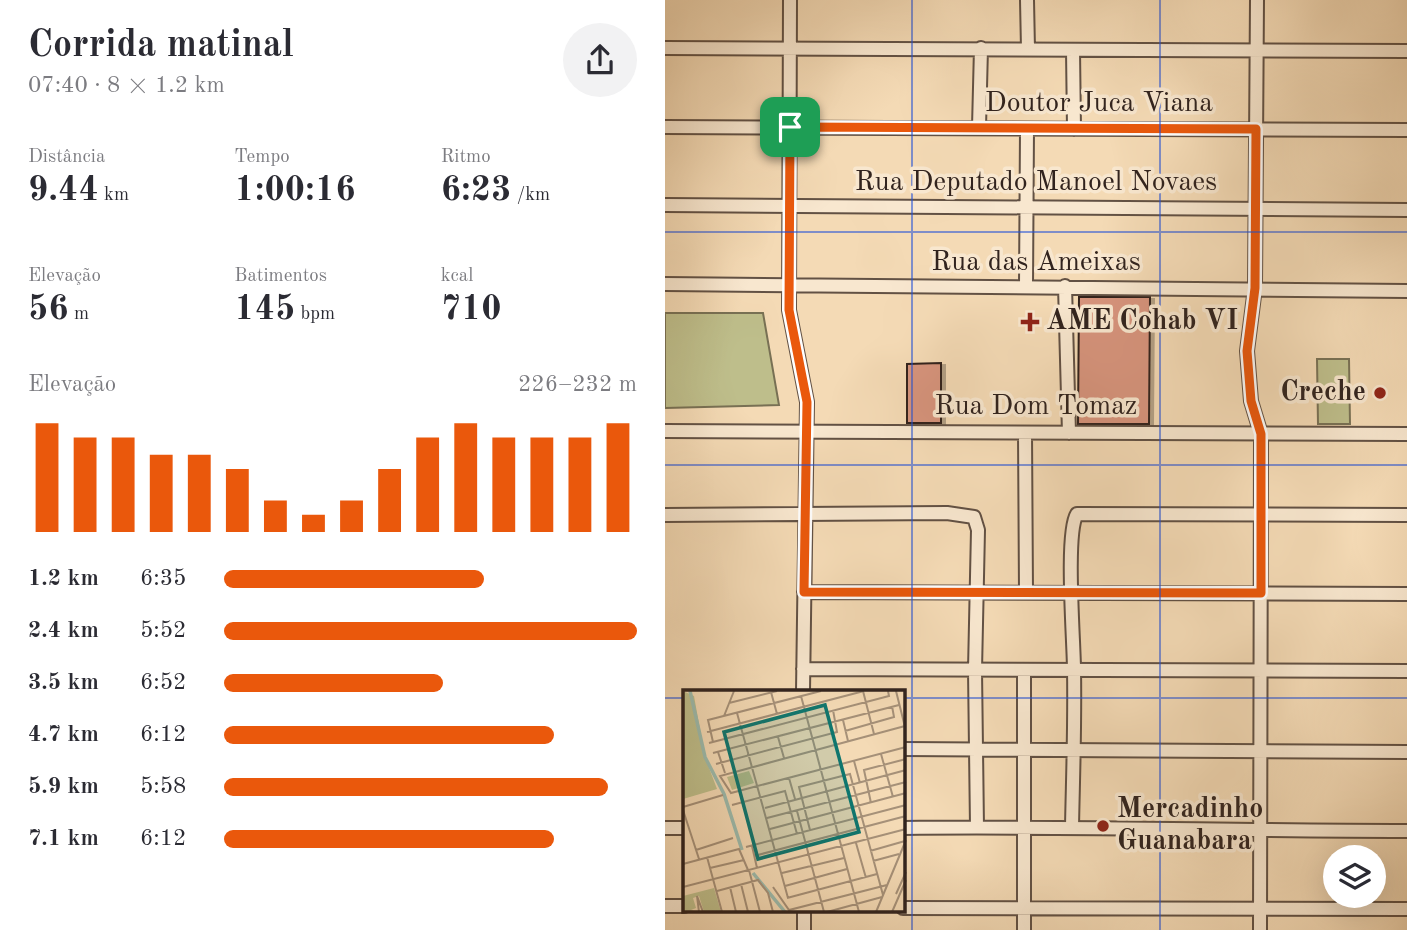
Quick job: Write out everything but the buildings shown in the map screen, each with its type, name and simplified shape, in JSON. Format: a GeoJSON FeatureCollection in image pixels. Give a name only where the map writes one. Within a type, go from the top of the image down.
{"type":"FeatureCollection","features":[{"type":"Feature","properties":{"kind":"street"},"geometry":{"type":"LineString","coordinates":[[790,0],[790,320],[805,384],[807,431],[803,690]]}},
{"type":"Feature","properties":{"kind":"street"},"geometry":{"type":"LineString","coordinates":[[1027,0],[1028,49]]}},
{"type":"Feature","properties":{"kind":"street"},"geometry":{"type":"LineString","coordinates":[[1257,0],[1255,288],[1247,351],[1252,409],[1261,434],[1260,930]]}},
{"type":"Feature","properties":{"kind":"street"},"geometry":{"type":"LineString","coordinates":[[665,48],[1407,51]]}},
{"type":"Feature","properties":{"kind":"street"},"geometry":{"type":"LineString","coordinates":[[979,127],[982,48]]}},
{"type":"Feature","properties":{"kind":"street"},"geometry":{"type":"LineString","coordinates":[[1073,50],[1074,129]]}},
{"type":"Feature","properties":{"kind":"street","name":"Doutor Juca Viana"},"geometry":{"type":"LineString","coordinates":[[665,127],[1407,130]]}},
{"type":"Feature","properties":{"kind":"street"},"geometry":{"type":"LineString","coordinates":[[1026,287],[1027,129]]}},
{"type":"Feature","properties":{"kind":"street","name":"Rua Deputado Manoel Novaes"},"geometry":{"type":"LineString","coordinates":[[665,205],[1407,210]]}},
{"type":"Feature","properties":{"kind":"street","name":"Rua das Ameixas"},"geometry":{"type":"LineString","coordinates":[[665,284],[1407,291]]}},
{"type":"Feature","properties":{"kind":"street"},"geometry":{"type":"LineString","coordinates":[[1065,286],[1069,433]]}},
{"type":"Feature","properties":{"kind":"street","name":"Rua Dom Tomaz"},"geometry":{"type":"LineString","coordinates":[[665,431],[1407,434]]}},
{"type":"Feature","properties":{"kind":"street"},"geometry":{"type":"LineString","coordinates":[[1025,433],[1026,591]]}},
{"type":"Feature","properties":{"kind":"street"},"geometry":{"type":"LineString","coordinates":[[1072,827],[1074,671],[1071,592],[1074,520],[1077,514],[1407,515]]}},
{"type":"Feature","properties":{"kind":"street"},"geometry":{"type":"LineString","coordinates":[[665,515],[970,515],[978,524],[975,670],[977,827]]}},
{"type":"Feature","properties":{"kind":"street"},"geometry":{"type":"LineString","coordinates":[[804,592],[1407,594]]}},
{"type":"Feature","properties":{"kind":"street"},"geometry":{"type":"LineString","coordinates":[[803,668],[1407,671]]}},
{"type":"Feature","properties":{"kind":"street"},"geometry":{"type":"LineString","coordinates":[[1024,671],[1024,930]]}},
{"type":"Feature","properties":{"kind":"street"},"geometry":{"type":"LineString","coordinates":[[905,749],[1407,752]]}},
{"type":"Feature","properties":{"kind":"street"},"geometry":{"type":"LineString","coordinates":[[905,828],[1025,825],[1261,831],[1407,831]]}},
{"type":"Feature","properties":{"kind":"street"},"geometry":{"type":"LineString","coordinates":[[665,828],[683,828]]}},
{"type":"Feature","properties":{"kind":"street"},"geometry":{"type":"LineString","coordinates":[[665,906],[683,906]]}},
{"type":"Feature","properties":{"kind":"street"},"geometry":{"type":"LineString","coordinates":[[905,908],[1407,909]]}},
{"type":"Feature","properties":{"kind":"street"},"geometry":{"type":"LineString","coordinates":[[804,912],[804,930]]}},
{"type":"Feature","properties":{"kind":"green space"},"geometry":{"type":"Polygon","coordinates":[[[665,313],[763,313],[779,405],[665,408],[665,313]]]}},
{"type":"Feature","properties":{"kind":"green space"},"geometry":{"type":"Polygon","coordinates":[[[1317,359],[1349,359],[1350,424],[1318,424],[1317,359]]]}},
{"type":"Feature","properties":{"kind":"place","name":"AME Cohab VI"},"geometry":{"type":"Point","coordinates":[1030,322]}},
{"type":"Feature","properties":{"kind":"place","name":"Creche"},"geometry":{"type":"Point","coordinates":[1380,393]}},
{"type":"Feature","properties":{"kind":"place","name":"Mercadinho Guanabara"},"geometry":{"type":"Point","coordinates":[1103,826]}},
{"type":"Feature","properties":{"kind":"route"},"geometry":{"type":"LineString","coordinates":[[790,127],[1256,129],[1255,288],[1247,351],[1252,409],[1261,434],[1261,593],[804,592],[807,402],[789,310],[790,127]]}}]}
